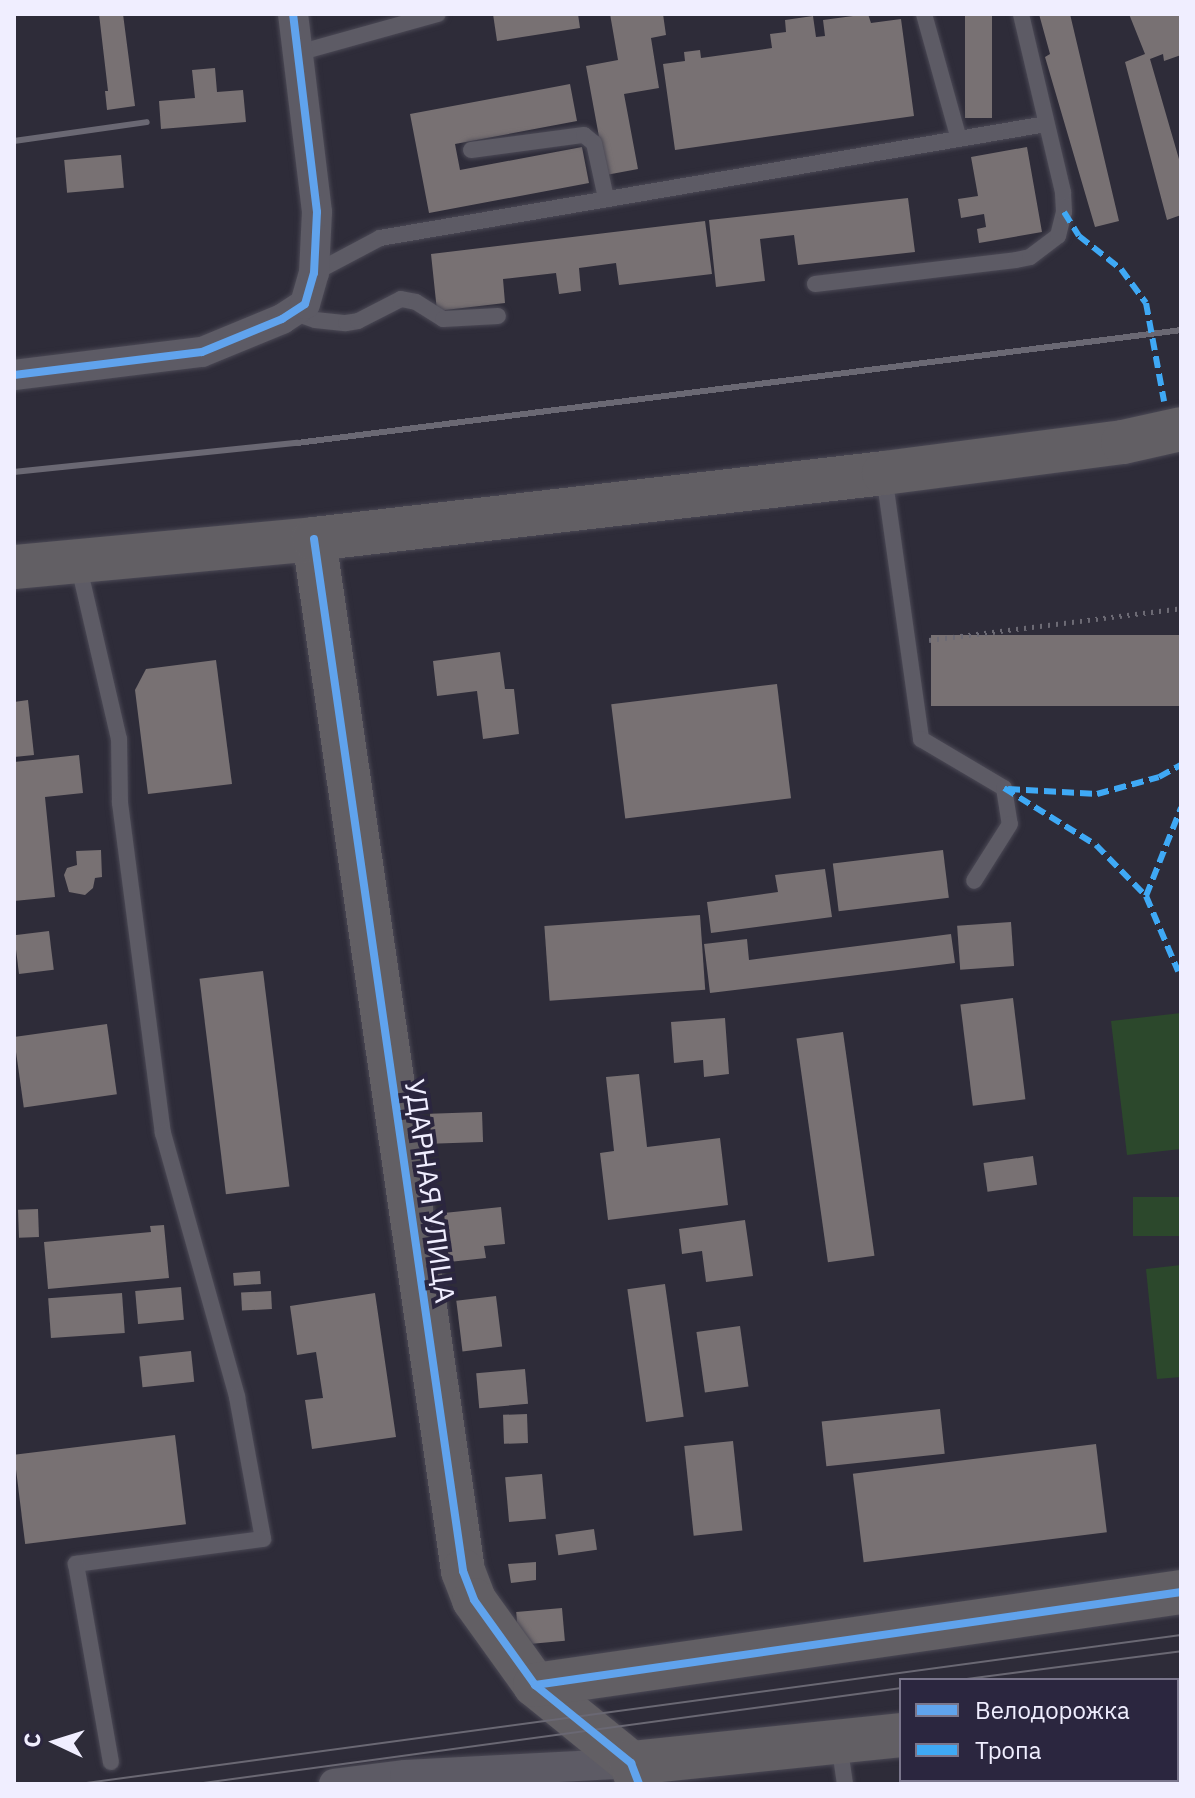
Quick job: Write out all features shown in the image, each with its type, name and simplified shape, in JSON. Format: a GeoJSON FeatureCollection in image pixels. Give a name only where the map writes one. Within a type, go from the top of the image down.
{"type":"FeatureCollection","features":[{"type":"Feature","properties":{"kind":"street"},"geometry":{"type":"LineString","coordinates":[[14,375],[202,352],[295,313],[305,304],[314,273],[317,212],[293,14]]}},
{"type":"Feature","properties":{"kind":"street"},"geometry":{"type":"LineString","coordinates":[[14,567],[314,539],[884,473],[1123,442],[1181,429]]}},
{"type":"Feature","properties":{"kind":"street","name":"УДАРНАЯ УЛИЦА"},"geometry":{"type":"LineString","coordinates":[[314,539],[463,1571],[474,1600],[535,1685],[635,1774]]}},
{"type":"Feature","properties":{"kind":"street"},"geometry":{"type":"LineString","coordinates":[[535,1685],[1181,1592]]}},
{"type":"Feature","properties":{"kind":"street"},"geometry":{"type":"LineString","coordinates":[[334,1784],[405,1779],[635,1774],[842,1763],[899,1736]]}},
{"type":"Feature","properties":{"kind":"lane"},"geometry":{"type":"LineString","coordinates":[[298,53],[438,14]]}},
{"type":"Feature","properties":{"kind":"lane"},"geometry":{"type":"LineString","coordinates":[[924,14],[958,136]]}},
{"type":"Feature","properties":{"kind":"lane"},"geometry":{"type":"LineString","coordinates":[[815,284],[1016,260],[1043,249],[1058,236],[1064,212],[1063,192],[1021,14]]}},
{"type":"Feature","properties":{"kind":"lane"},"geometry":{"type":"LineString","coordinates":[[314,273],[380,238],[958,136],[1046,124]]}},
{"type":"Feature","properties":{"kind":"lane"},"geometry":{"type":"LineString","coordinates":[[471,150],[577,135],[590,137],[606,198]]}},
{"type":"Feature","properties":{"kind":"lane"},"geometry":{"type":"LineString","coordinates":[[295,313],[315,320],[346,323],[358,321],[401,299],[416,302],[443,319],[498,316]]}},
{"type":"Feature","properties":{"kind":"lane"},"geometry":{"type":"LineString","coordinates":[[884,473],[921,739],[1004,788],[1010,824],[974,881]]}},
{"type":"Feature","properties":{"kind":"lane"},"geometry":{"type":"LineString","coordinates":[[77,560],[119,739],[120,803],[163,1133],[237,1397],[263,1539],[76,1564],[111,1762]]}},
{"type":"Feature","properties":{"kind":"path"},"geometry":{"type":"LineString","coordinates":[[908,642],[1181,608]]}},
{"type":"Feature","properties":{"kind":"green space"},"geometry":{"type":"Polygon","coordinates":[[[1181,1013],[1181,1149],[1127,1155],[1111,1021],[1181,1013]]]}},
{"type":"Feature","properties":{"kind":"green space"},"geometry":{"type":"Polygon","coordinates":[[[1133,1197],[1181,1197],[1181,1236],[1133,1236],[1133,1197]]]}},
{"type":"Feature","properties":{"kind":"green space"},"geometry":{"type":"Polygon","coordinates":[[[1181,1265],[1181,1377],[1157,1379],[1146,1269],[1181,1265]]]}},
{"type":"Feature","properties":{"kind":"building"},"geometry":{"type":"Polygon","coordinates":[[[99,14],[123,14],[135,106],[107,110],[105,91],[108,91],[99,14]]]}},
{"type":"Feature","properties":{"kind":"building"},"geometry":{"type":"Polygon","coordinates":[[[493,14],[578,14],[580,28],[497,41],[493,14]]]}},
{"type":"Feature","properties":{"kind":"building"},"geometry":{"type":"Polygon","coordinates":[[[610,14],[663,14],[666,35],[651,38],[659,88],[624,94],[638,169],[606,175],[586,66],[618,60],[610,14]]]}},
{"type":"Feature","properties":{"kind":"building"},"geometry":{"type":"Polygon","coordinates":[[[868,14],[871,23],[901,19],[914,116],[675,150],[663,64],[685,61],[684,52],[700,50],[701,58],[772,48],[770,34],[786,32],[785,20],[813,16],[816,37],[825,36],[823,20],[868,14]]]}},
{"type":"Feature","properties":{"kind":"building"},"geometry":{"type":"Polygon","coordinates":[[[965,14],[992,14],[992,118],[965,118],[965,14]]]}},
{"type":"Feature","properties":{"kind":"building"},"geometry":{"type":"Polygon","coordinates":[[[1039,14],[1070,14],[1119,221],[1095,227],[1045,57],[1050,54],[1039,14]]]}},
{"type":"Feature","properties":{"kind":"building"},"geometry":{"type":"Polygon","coordinates":[[[1129,14],[1181,14],[1181,55],[1164,61],[1163,54],[1150,59],[1181,166],[1181,215],[1167,220],[1125,62],[1145,54],[1129,14]]]}},
{"type":"Feature","properties":{"kind":"building"},"geometry":{"type":"Polygon","coordinates":[[[215,68],[217,92],[243,90],[246,122],[161,129],[159,101],[195,98],[192,70],[215,68]]]}},
{"type":"Feature","properties":{"kind":"building"},"geometry":{"type":"Polygon","coordinates":[[[570,84],[577,121],[455,144],[460,170],[582,147],[589,183],[429,213],[410,114],[570,84]]]}},
{"type":"Feature","properties":{"kind":"building"},"geometry":{"type":"Polygon","coordinates":[[[1027,147],[1042,232],[979,243],[977,229],[986,227],[984,214],[961,218],[958,199],[978,196],[971,157],[1027,147]]]}},
{"type":"Feature","properties":{"kind":"building"},"geometry":{"type":"Polygon","coordinates":[[[121,155],[124,188],[67,193],[64,160],[121,155]]]}},
{"type":"Feature","properties":{"kind":"building"},"geometry":{"type":"Polygon","coordinates":[[[908,198],[915,252],[798,265],[794,235],[760,239],[765,281],[716,287],[709,220],[908,198]]]}},
{"type":"Feature","properties":{"kind":"building"},"geometry":{"type":"Polygon","coordinates":[[[705,221],[712,274],[619,285],[616,263],[579,268],[581,291],[559,294],[556,273],[503,279],[505,303],[437,311],[431,254],[705,221]]]}},
{"type":"Feature","properties":{"kind":"building"},"geometry":{"type":"Polygon","coordinates":[[[931,635],[1181,635],[1181,706],[931,706],[931,635]]]}},
{"type":"Feature","properties":{"kind":"building"},"geometry":{"type":"Polygon","coordinates":[[[500,652],[505,689],[514,689],[519,734],[483,739],[477,691],[437,696],[433,661],[500,652]]]}},
{"type":"Feature","properties":{"kind":"building"},"geometry":{"type":"Polygon","coordinates":[[[216,660],[232,784],[148,794],[135,690],[146,669],[216,660]]]}},
{"type":"Feature","properties":{"kind":"building"},"geometry":{"type":"Polygon","coordinates":[[[777,684],[791,798],[625,818],[611,704],[777,684]]]}},
{"type":"Feature","properties":{"kind":"building"},"geometry":{"type":"Polygon","coordinates":[[[28,700],[34,755],[14,757],[14,702],[28,700]]]}},
{"type":"Feature","properties":{"kind":"building"},"geometry":{"type":"Polygon","coordinates":[[[79,755],[83,793],[45,797],[55,897],[14,901],[14,762],[79,755]]]}},
{"type":"Feature","properties":{"kind":"building"},"geometry":{"type":"Polygon","coordinates":[[[101,850],[102,877],[95,878],[93,888],[85,895],[69,892],[64,875],[67,868],[77,865],[76,851],[101,850]]]}},
{"type":"Feature","properties":{"kind":"building"},"geometry":{"type":"Polygon","coordinates":[[[943,850],[949,898],[839,911],[833,864],[943,850]]]}},
{"type":"Feature","properties":{"kind":"building"},"geometry":{"type":"Polygon","coordinates":[[[825,869],[832,917],[711,933],[707,902],[778,892],[775,875],[825,869]]]}},
{"type":"Feature","properties":{"kind":"building"},"geometry":{"type":"Polygon","coordinates":[[[700,915],[705,990],[550,1001],[544,926],[700,915]]]}},
{"type":"Feature","properties":{"kind":"building"},"geometry":{"type":"Polygon","coordinates":[[[1011,922],[1014,966],[960,970],[957,926],[1011,922]]]}},
{"type":"Feature","properties":{"kind":"building"},"geometry":{"type":"Polygon","coordinates":[[[49,931],[54,970],[19,974],[14,935],[49,931]]]}},
{"type":"Feature","properties":{"kind":"building"},"geometry":{"type":"Polygon","coordinates":[[[951,934],[955,963],[710,993],[704,944],[747,939],[749,960],[951,934]]]}},
{"type":"Feature","properties":{"kind":"building"},"geometry":{"type":"Polygon","coordinates":[[[263,971],[289,1186],[226,1194],[199,979],[263,971]]]}},
{"type":"Feature","properties":{"kind":"building"},"geometry":{"type":"Polygon","coordinates":[[[1013,998],[1025,1099],[973,1106],[960,1004],[1013,998]]]}},
{"type":"Feature","properties":{"kind":"building"},"geometry":{"type":"Polygon","coordinates":[[[725,1018],[729,1074],[704,1077],[703,1060],[674,1063],[671,1022],[725,1018]]]}},
{"type":"Feature","properties":{"kind":"building"},"geometry":{"type":"Polygon","coordinates":[[[107,1024],[117,1094],[24,1107],[14,1037],[107,1024]]]}},
{"type":"Feature","properties":{"kind":"building"},"geometry":{"type":"Polygon","coordinates":[[[843,1032],[874,1256],[828,1262],[796,1039],[843,1032]]]}},
{"type":"Feature","properties":{"kind":"building"},"geometry":{"type":"Polygon","coordinates":[[[639,1074],[647,1147],[720,1138],[728,1205],[608,1220],[600,1153],[614,1151],[606,1077],[639,1074]]]}},
{"type":"Feature","properties":{"kind":"building"},"geometry":{"type":"Polygon","coordinates":[[[482,1112],[483,1142],[431,1144],[430,1114],[482,1112]]]}},
{"type":"Feature","properties":{"kind":"building"},"geometry":{"type":"Polygon","coordinates":[[[1033,1156],[1037,1185],[988,1192],[983,1163],[1033,1156]]]}},
{"type":"Feature","properties":{"kind":"building"},"geometry":{"type":"Polygon","coordinates":[[[501,1207],[505,1244],[484,1246],[486,1258],[449,1262],[444,1213],[501,1207]]]}},
{"type":"Feature","properties":{"kind":"building"},"geometry":{"type":"Polygon","coordinates":[[[38,1209],[39,1237],[19,1238],[18,1210],[38,1209]]]}},
{"type":"Feature","properties":{"kind":"building"},"geometry":{"type":"Polygon","coordinates":[[[745,1220],[753,1276],[706,1282],[702,1251],[682,1254],[679,1229],[745,1220]]]}},
{"type":"Feature","properties":{"kind":"building"},"geometry":{"type":"Polygon","coordinates":[[[164,1225],[169,1278],[48,1289],[44,1242],[151,1232],[150,1226],[164,1225]]]}},
{"type":"Feature","properties":{"kind":"building"},"geometry":{"type":"Polygon","coordinates":[[[260,1271],[261,1284],[234,1286],[233,1273],[260,1271]]]}},
{"type":"Feature","properties":{"kind":"building"},"geometry":{"type":"Polygon","coordinates":[[[665,1284],[684,1417],[646,1422],[627,1289],[665,1284]]]}},
{"type":"Feature","properties":{"kind":"building"},"geometry":{"type":"Polygon","coordinates":[[[181,1287],[184,1320],[138,1324],[135,1291],[181,1287]]]}},
{"type":"Feature","properties":{"kind":"building"},"geometry":{"type":"Polygon","coordinates":[[[271,1291],[272,1309],[242,1311],[241,1293],[271,1291]]]}},
{"type":"Feature","properties":{"kind":"building"},"geometry":{"type":"Polygon","coordinates":[[[122,1293],[125,1333],[51,1338],[48,1298],[122,1293]]]}},
{"type":"Feature","properties":{"kind":"building"},"geometry":{"type":"Polygon","coordinates":[[[375,1293],[396,1437],[312,1449],[305,1400],[323,1398],[316,1352],[297,1355],[290,1306],[375,1293]]]}},
{"type":"Feature","properties":{"kind":"building"},"geometry":{"type":"Polygon","coordinates":[[[496,1296],[502,1347],[463,1351],[456,1301],[496,1296]]]}},
{"type":"Feature","properties":{"kind":"building"},"geometry":{"type":"Polygon","coordinates":[[[740,1326],[748,1386],[705,1393],[696,1332],[740,1326]]]}},
{"type":"Feature","properties":{"kind":"building"},"geometry":{"type":"Polygon","coordinates":[[[191,1351],[194,1382],[143,1387],[139,1356],[191,1351]]]}},
{"type":"Feature","properties":{"kind":"building"},"geometry":{"type":"Polygon","coordinates":[[[525,1369],[528,1404],[479,1408],[476,1373],[525,1369]]]}},
{"type":"Feature","properties":{"kind":"building"},"geometry":{"type":"Polygon","coordinates":[[[940,1409],[945,1454],[826,1466],[822,1421],[940,1409]]]}},
{"type":"Feature","properties":{"kind":"building"},"geometry":{"type":"Polygon","coordinates":[[[527,1414],[528,1443],[504,1444],[503,1415],[527,1414]]]}},
{"type":"Feature","properties":{"kind":"building"},"geometry":{"type":"Polygon","coordinates":[[[175,1435],[186,1524],[25,1544],[14,1455],[175,1435]]]}},
{"type":"Feature","properties":{"kind":"building"},"geometry":{"type":"Polygon","coordinates":[[[733,1441],[742,1531],[694,1536],[684,1446],[733,1441]]]}},
{"type":"Feature","properties":{"kind":"building"},"geometry":{"type":"Polygon","coordinates":[[[1096,1444],[1107,1532],[864,1562],[853,1474],[1096,1444]]]}},
{"type":"Feature","properties":{"kind":"building"},"geometry":{"type":"Polygon","coordinates":[[[542,1474],[546,1519],[509,1522],[505,1477],[542,1474]]]}},
{"type":"Feature","properties":{"kind":"building"},"geometry":{"type":"Polygon","coordinates":[[[594,1529],[597,1550],[558,1555],[555,1534],[594,1529]]]}},
{"type":"Feature","properties":{"kind":"building"},"geometry":{"type":"Polygon","coordinates":[[[536,1562],[536,1580],[511,1583],[508,1564],[536,1562]]]}},
{"type":"Feature","properties":{"kind":"building"},"geometry":{"type":"Polygon","coordinates":[[[562,1608],[565,1641],[519,1645],[516,1612],[562,1608]]]}},
{"type":"Feature","properties":{"kind":"tram line"},"geometry":{"type":"LineString","coordinates":[[79,1784],[1181,1635]]}},
{"type":"Feature","properties":{"kind":"tram line"},"geometry":{"type":"LineString","coordinates":[[974,1678],[1181,1651]]}},
{"type":"Feature","properties":{"kind":"tram line"},"geometry":{"type":"LineString","coordinates":[[196,1784],[899,1688]]}},
{"type":"Feature","properties":{"kind":"railway"},"geometry":{"type":"LineString","coordinates":[[14,141],[147,122]]}},
{"type":"Feature","properties":{"kind":"railway"},"geometry":{"type":"LineString","coordinates":[[14,472],[297,443],[1181,330]]}},
{"type":"Feature","properties":{"kind":"marked path"},"geometry":{"type":"LineString","coordinates":[[1064,212],[1079,236],[1121,269],[1146,303],[1164,401]]}},
{"type":"Feature","properties":{"kind":"marked path"},"geometry":{"type":"LineString","coordinates":[[1008,789],[1097,794],[1159,777],[1181,765]]}},
{"type":"Feature","properties":{"kind":"marked path"},"geometry":{"type":"LineString","coordinates":[[1004,788],[1096,845],[1146,896],[1178,971]]}},
{"type":"Feature","properties":{"kind":"marked path"},"geometry":{"type":"LineString","coordinates":[[1146,896],[1181,808]]}},
{"type":"Feature","properties":{"kind":"cycle path"},"geometry":{"type":"LineString","coordinates":[[14,375],[202,352],[282,319],[305,304],[314,273],[317,212],[293,14]]}},
{"type":"Feature","properties":{"kind":"cycle path"},"geometry":{"type":"LineString","coordinates":[[314,539],[463,1571],[474,1600],[535,1685],[631,1763],[639,1784]]}},
{"type":"Feature","properties":{"kind":"cycle path"},"geometry":{"type":"LineString","coordinates":[[535,1685],[1181,1592]]}}]}
